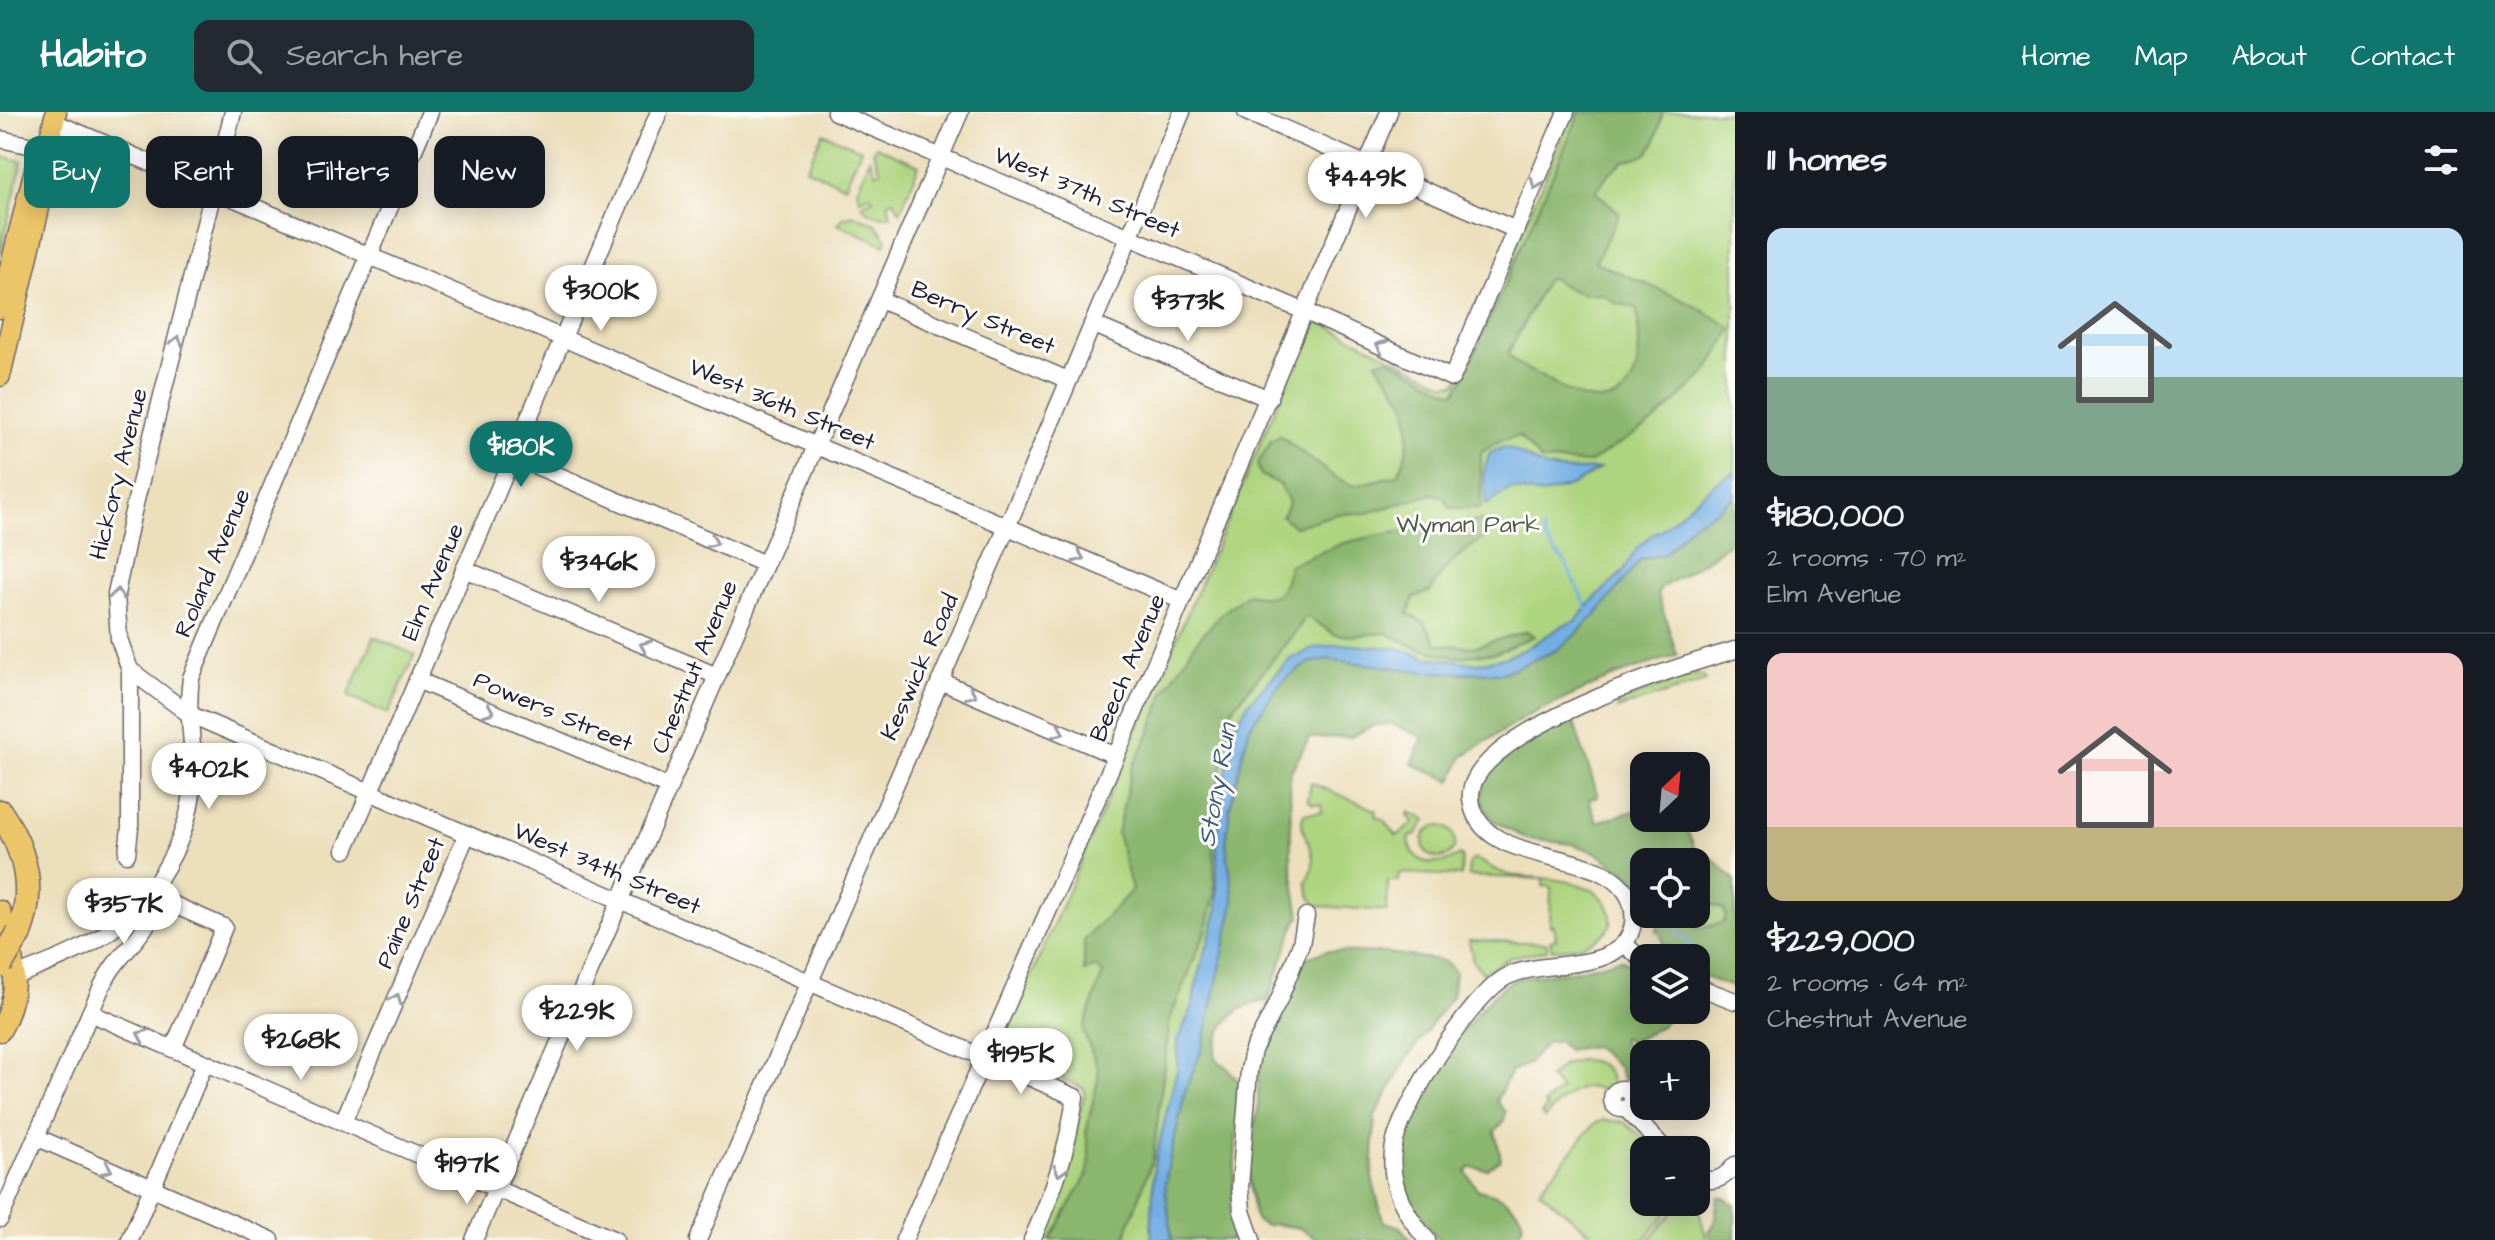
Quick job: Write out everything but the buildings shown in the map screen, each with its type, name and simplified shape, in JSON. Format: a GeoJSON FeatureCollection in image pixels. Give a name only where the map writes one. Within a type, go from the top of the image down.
{"type":"FeatureCollection","features":[{"type":"Feature","properties":{"kind":"highway"},"geometry":{"type":"LineString","coordinates":[[0,812],[18,843],[27,875],[28,901],[8,971]]}},
{"type":"Feature","properties":{"kind":"main road"},"geometry":{"type":"LineString","coordinates":[[0,308],[25,208]]}},
{"type":"Feature","properties":{"kind":"main road"},"geometry":{"type":"LineString","coordinates":[[0,376],[39,208]]}},
{"type":"Feature","properties":{"kind":"main road"},"geometry":{"type":"LineString","coordinates":[[0,911],[14,999],[0,1031]]}},
{"type":"Feature","properties":{"kind":"street","name":"Hickory Avenue"},"geometry":{"type":"LineString","coordinates":[[227,136],[233,112]]}},
{"type":"Feature","properties":{"kind":"street","name":"Roland Avenue"},"geometry":{"type":"LineString","coordinates":[[8,971],[88,945],[106,934],[154,893],[185,825],[192,800],[194,774],[189,691],[197,664],[430,112]]}},
{"type":"Feature","properties":{"kind":"street","name":"Elm Avenue"},"geometry":{"type":"LineString","coordinates":[[345,850],[659,112]]}},
{"type":"Feature","properties":{"kind":"street","name":"West 37th Street"},"geometry":{"type":"LineString","coordinates":[[835,112],[1306,312],[1452,378],[1516,230]]}},
{"type":"Feature","properties":{"kind":"street","name":"Chestnut Avenue"},"geometry":{"type":"LineString","coordinates":[[474,1240],[960,112]]}},
{"type":"Feature","properties":{"kind":"street","name":"Keswick Road"},"geometry":{"type":"LineString","coordinates":[[698,1240],[1007,527],[1182,112]]}},
{"type":"Feature","properties":{"kind":"street"},"geometry":{"type":"LineString","coordinates":[[1246,112],[1516,230],[1566,112]]}},
{"type":"Feature","properties":{"kind":"street","name":"Beech Avenue"},"geometry":{"type":"LineString","coordinates":[[904,1240],[1116,756],[1389,112]]}},
{"type":"Feature","properties":{"kind":"street","name":"West 36th Street"},"geometry":{"type":"LineString","coordinates":[[55,117],[146,158]]}},
{"type":"Feature","properties":{"kind":"street"},"geometry":{"type":"LineString","coordinates":[[0,139],[24,144]]}},
{"type":"Feature","properties":{"kind":"street","name":"Hickory Avenue"},"geometry":{"type":"LineString","coordinates":[[127,854],[130,828],[130,670],[119,639],[116,594],[132,516],[209,208]]}},
{"type":"Feature","properties":{"kind":"street","name":"West 36th Street"},"geometry":{"type":"LineString","coordinates":[[260,208],[1182,601]]}},
{"type":"Feature","properties":{"kind":"street","name":"Berry Street"},"geometry":{"type":"LineString","coordinates":[[880,300],[1068,380]]}},
{"type":"Feature","properties":{"kind":"street","name":"Berry Street"},"geometry":{"type":"LineString","coordinates":[[1092,324],[1269,399]]}},
{"type":"Feature","properties":{"kind":"street"},"geometry":{"type":"LineString","coordinates":[[513,456],[765,564]]}},
{"type":"Feature","properties":{"kind":"street"},"geometry":{"type":"LineString","coordinates":[[464,569],[717,676]]}},
{"type":"Feature","properties":{"kind":"street"},"geometry":{"type":"LineString","coordinates":[[1427,1240],[1401,1202],[1393,1175],[1392,1154],[1396,1135],[1427,1075],[1474,1005],[1502,980],[1529,969],[1586,961],[1613,952],[1624,944],[1632,928],[1633,912],[1629,896],[1622,886],[1604,875],[1496,837],[1475,814],[1472,788],[1484,766],[1496,753],[1537,727],[1599,697],[1735,650]]}},
{"type":"Feature","properties":{"kind":"street","name":"West 34th Street"},"geometry":{"type":"LineString","coordinates":[[130,670],[189,714],[1075,1097],[1071,1128],[1058,1178],[1032,1240]]}},
{"type":"Feature","properties":{"kind":"street","name":"Powers Street"},"geometry":{"type":"LineString","coordinates":[[417,680],[669,787]]}},
{"type":"Feature","properties":{"kind":"street"},"geometry":{"type":"LineString","coordinates":[[940,681],[1116,756]]}},
{"type":"Feature","properties":{"kind":"street","name":"Paine Street"},"geometry":{"type":"LineString","coordinates":[[343,1122],[467,834]]}},
{"type":"Feature","properties":{"kind":"street"},"geometry":{"type":"LineString","coordinates":[[0,1219],[90,1013],[115,964],[149,924],[154,893],[224,927],[173,1049]]}},
{"type":"Feature","properties":{"kind":"street"},"geometry":{"type":"LineString","coordinates":[[1252,1240],[1242,1211],[1240,1187],[1249,1070],[1258,1038],[1279,1000],[1301,944],[1306,916]]}},
{"type":"Feature","properties":{"kind":"street"},"geometry":{"type":"LineString","coordinates":[[1624,944],[1630,949]]}},
{"type":"Feature","properties":{"kind":"street"},"geometry":{"type":"LineString","coordinates":[[1710,991],[1735,1001]]}},
{"type":"Feature","properties":{"kind":"street"},"geometry":{"type":"LineString","coordinates":[[90,1013],[615,1240]]}},
{"type":"Feature","properties":{"kind":"street"},"geometry":{"type":"LineString","coordinates":[[130,1240],[205,1063]]}},
{"type":"Feature","properties":{"kind":"street"},"geometry":{"type":"LineString","coordinates":[[1626,1109],[1652,1136]]}},
{"type":"Feature","properties":{"kind":"street"},"geometry":{"type":"LineString","coordinates":[[36,1137],[271,1240]]}},
{"type":"Feature","properties":{"kind":"street"},"geometry":{"type":"LineString","coordinates":[[1710,1179],[1726,1175],[1735,1165]]}},
{"type":"Feature","properties":{"kind":"green space","name":"Wyman Park"},"geometry":{"type":"Polygon","coordinates":[[[1573,112],[1735,112],[1735,480],[1616,585],[1580,624],[1490,668],[1391,654],[1226,799],[1226,882],[1165,1154],[1164,1240],[1037,1240],[1062,1182],[1085,1092],[1083,1088],[1003,1053],[1001,1047],[1312,323],[1316,320],[1446,384],[1457,383],[1573,112]]]}},
{"type":"Feature","properties":{"kind":"green space"},"geometry":{"type":"Polygon","coordinates":[[[1580,112],[1663,112],[1655,142],[1646,155],[1624,161],[1608,174],[1596,192],[1620,213],[1595,262],[1683,300],[1732,329],[1707,372],[1655,421],[1589,463],[1541,461],[1519,436],[1499,441],[1481,453],[1481,508],[1450,508],[1444,497],[1432,494],[1367,513],[1337,514],[1294,527],[1282,516],[1289,502],[1280,485],[1261,475],[1257,465],[1271,441],[1280,436],[1333,476],[1353,486],[1397,475],[1406,451],[1408,414],[1400,395],[1376,362],[1388,358],[1448,391],[1455,392],[1463,380],[1580,112]],[[1551,278],[1546,280],[1508,354],[1522,366],[1573,394],[1598,400],[1621,394],[1630,385],[1638,363],[1637,308],[1615,303],[1602,294],[1575,291],[1551,278]]]}},
{"type":"Feature","properties":{"kind":"green space"},"geometry":{"type":"Polygon","coordinates":[[[823,133],[861,149],[845,186],[806,169],[823,133]]]}},
{"type":"Feature","properties":{"kind":"green space"},"geometry":{"type":"Polygon","coordinates":[[[876,146],[919,165],[900,212],[894,200],[888,202],[891,216],[868,211],[862,205],[874,199],[870,195],[860,199],[857,190],[870,158],[876,173],[881,171],[873,151],[876,146]]]}},
{"type":"Feature","properties":{"kind":"green space"},"geometry":{"type":"Polygon","coordinates":[[[0,156],[22,161],[0,255],[0,156]]]}},
{"type":"Feature","properties":{"kind":"green space"},"geometry":{"type":"Polygon","coordinates":[[[854,215],[876,224],[887,240],[885,245],[837,224],[843,218],[854,215]]]}},
{"type":"Feature","properties":{"kind":"green space"},"geometry":{"type":"Polygon","coordinates":[[[1735,496],[1735,537],[1711,557],[1660,589],[1658,595],[1677,655],[1617,675],[1527,716],[1463,756],[1452,781],[1412,764],[1423,737],[1392,724],[1374,725],[1351,737],[1309,738],[1290,773],[1291,863],[1300,917],[1268,1001],[1246,1007],[1229,1019],[1216,1047],[1215,1059],[1226,1066],[1239,1082],[1233,1197],[1243,1240],[1172,1240],[1165,1185],[1167,1172],[1186,1088],[1203,1047],[1234,902],[1226,843],[1230,807],[1249,728],[1274,692],[1285,679],[1309,663],[1327,659],[1427,672],[1503,673],[1557,650],[1601,609],[1641,559],[1664,554],[1693,523],[1735,496]]]}},
{"type":"Feature","properties":{"kind":"green space"},"geometry":{"type":"Polygon","coordinates":[[[1481,521],[1493,532],[1450,564],[1431,591],[1414,598],[1408,614],[1425,623],[1437,644],[1473,647],[1527,631],[1534,636],[1496,653],[1456,657],[1420,649],[1386,633],[1334,634],[1308,617],[1304,618],[1231,710],[1213,820],[1215,896],[1206,931],[1170,1019],[1153,1158],[1124,1240],[1050,1240],[1087,1175],[1090,1161],[1086,1133],[1098,1069],[1083,1030],[1103,973],[1096,967],[1084,972],[1084,943],[1132,890],[1117,833],[1132,768],[1150,733],[1165,691],[1196,642],[1220,615],[1247,594],[1273,596],[1278,593],[1289,565],[1344,543],[1384,534],[1481,521]]]}},
{"type":"Feature","properties":{"kind":"green space"},"geometry":{"type":"Polygon","coordinates":[[[374,637],[415,655],[388,714],[348,696],[374,637]]]}},
{"type":"Feature","properties":{"kind":"green space"},"geometry":{"type":"Polygon","coordinates":[[[1696,674],[1706,681],[1617,709],[1619,702],[1696,674]]]}},
{"type":"Feature","properties":{"kind":"green space"},"geometry":{"type":"Polygon","coordinates":[[[1572,717],[1598,796],[1589,799],[1597,822],[1630,812],[1630,832],[1688,832],[1694,848],[1630,848],[1630,875],[1595,852],[1572,844],[1527,839],[1494,821],[1481,797],[1485,776],[1515,747],[1572,717]]]}},
{"type":"Feature","properties":{"kind":"green space"},"geometry":{"type":"Polygon","coordinates":[[[1311,783],[1376,810],[1375,816],[1384,820],[1397,836],[1414,823],[1408,816],[1409,812],[1426,820],[1409,840],[1416,856],[1436,863],[1460,855],[1461,876],[1399,873],[1398,881],[1388,881],[1387,911],[1318,906],[1311,898],[1306,882],[1313,862],[1302,821],[1304,814],[1322,812],[1321,804],[1308,800],[1311,783]]]}},
{"type":"Feature","properties":{"kind":"green space"},"geometry":{"type":"Polygon","coordinates":[[[1439,826],[1450,831],[1455,842],[1450,853],[1439,858],[1428,853],[1423,842],[1428,831],[1439,826]]]}},
{"type":"Feature","properties":{"kind":"green space"},"geometry":{"type":"Polygon","coordinates":[[[1475,859],[1510,875],[1557,880],[1574,883],[1589,889],[1601,897],[1609,909],[1611,925],[1592,941],[1552,949],[1550,940],[1556,939],[1554,925],[1550,926],[1551,887],[1543,886],[1543,879],[1468,876],[1469,863],[1475,859]]]}},
{"type":"Feature","properties":{"kind":"green space"},"geometry":{"type":"Polygon","coordinates":[[[1710,859],[1735,880],[1735,988],[1710,979],[1710,944],[1663,944],[1656,930],[1710,928],[1723,923],[1726,916],[1724,910],[1710,903],[1710,859]]]}},
{"type":"Feature","properties":{"kind":"green space"},"geometry":{"type":"Polygon","coordinates":[[[1710,903],[1724,910],[1726,916],[1723,923],[1710,926],[1710,903]]]}},
{"type":"Feature","properties":{"kind":"green space"},"geometry":{"type":"Polygon","coordinates":[[[1469,940],[1547,943],[1547,950],[1511,957],[1483,973],[1473,961],[1469,940]]]}},
{"type":"Feature","properties":{"kind":"green space"},"geometry":{"type":"Polygon","coordinates":[[[1326,951],[1388,953],[1439,960],[1455,971],[1452,996],[1408,1057],[1375,1116],[1372,1178],[1383,1221],[1400,1227],[1411,1240],[1319,1240],[1299,1228],[1274,1224],[1266,1226],[1258,1222],[1254,1215],[1248,1175],[1250,1143],[1258,1110],[1259,1056],[1304,959],[1326,951]]]}},
{"type":"Feature","properties":{"kind":"green space"},"geometry":{"type":"Polygon","coordinates":[[[1620,959],[1630,963],[1630,1024],[1662,1024],[1635,1040],[1630,1040],[1630,1043],[1623,1037],[1621,1039],[1627,1049],[1625,1067],[1629,1084],[1618,1066],[1593,1046],[1567,1050],[1558,1041],[1546,1043],[1528,1064],[1511,1071],[1496,1101],[1506,1112],[1503,1123],[1495,1131],[1501,1159],[1487,1169],[1470,1167],[1466,1172],[1478,1190],[1512,1205],[1523,1224],[1515,1240],[1439,1240],[1410,1200],[1400,1171],[1401,1151],[1422,1097],[1458,1039],[1496,993],[1512,981],[1526,977],[1578,970],[1620,959]]]}},
{"type":"Feature","properties":{"kind":"green space"},"geometry":{"type":"Polygon","coordinates":[[[1579,1060],[1602,1065],[1612,1085],[1606,1092],[1597,1088],[1579,1089],[1557,1104],[1545,1118],[1541,1114],[1547,1107],[1544,1104],[1561,1089],[1549,1078],[1563,1065],[1579,1060]]]}},
{"type":"Feature","properties":{"kind":"green space"},"geometry":{"type":"Polygon","coordinates":[[[1603,1120],[1624,1122],[1641,1136],[1630,1136],[1630,1216],[1664,1216],[1644,1240],[1599,1240],[1539,1190],[1594,1124],[1603,1120]]]}},
{"type":"Feature","properties":{"kind":"green space"},"geometry":{"type":"Polygon","coordinates":[[[1718,1197],[1735,1205],[1735,1240],[1712,1240],[1708,1232],[1714,1224],[1718,1197]]]}},
{"type":"Feature","properties":{"kind":"green space"},"geometry":{"type":"Polygon","coordinates":[[[1669,1216],[1700,1216],[1707,1240],[1649,1240],[1669,1216]]]}},
{"type":"Feature","properties":{"kind":"water"},"geometry":{"type":"Polygon","coordinates":[[[1505,447],[1550,468],[1599,469],[1573,485],[1543,495],[1510,489],[1486,505],[1486,464],[1491,452],[1505,447]]]}},
{"type":"Feature","properties":{"kind":"water","name":"Stony Run"},"geometry":{"type":"Polygon","coordinates":[[[1735,472],[1735,496],[1693,523],[1664,554],[1641,559],[1601,609],[1557,650],[1503,673],[1427,672],[1327,659],[1309,663],[1285,679],[1274,692],[1249,728],[1230,807],[1226,843],[1234,902],[1203,1047],[1186,1088],[1167,1172],[1165,1185],[1172,1240],[1151,1240],[1154,1165],[1177,1069],[1178,1040],[1193,1005],[1217,911],[1217,837],[1232,731],[1248,703],[1290,659],[1315,648],[1339,644],[1397,648],[1426,657],[1477,663],[1503,658],[1525,649],[1576,621],[1622,573],[1636,550],[1652,534],[1661,530],[1715,483],[1735,472]]]}},
{"type":"Feature","properties":{"kind":"waterway"},"geometry":{"type":"LineString","coordinates":[[1543,530],[1546,541],[1565,562],[1588,609]]}},
{"type":"Feature","properties":{"kind":"waterway"},"geometry":{"type":"LineString","coordinates":[[1677,931],[1689,944]]}}]}
